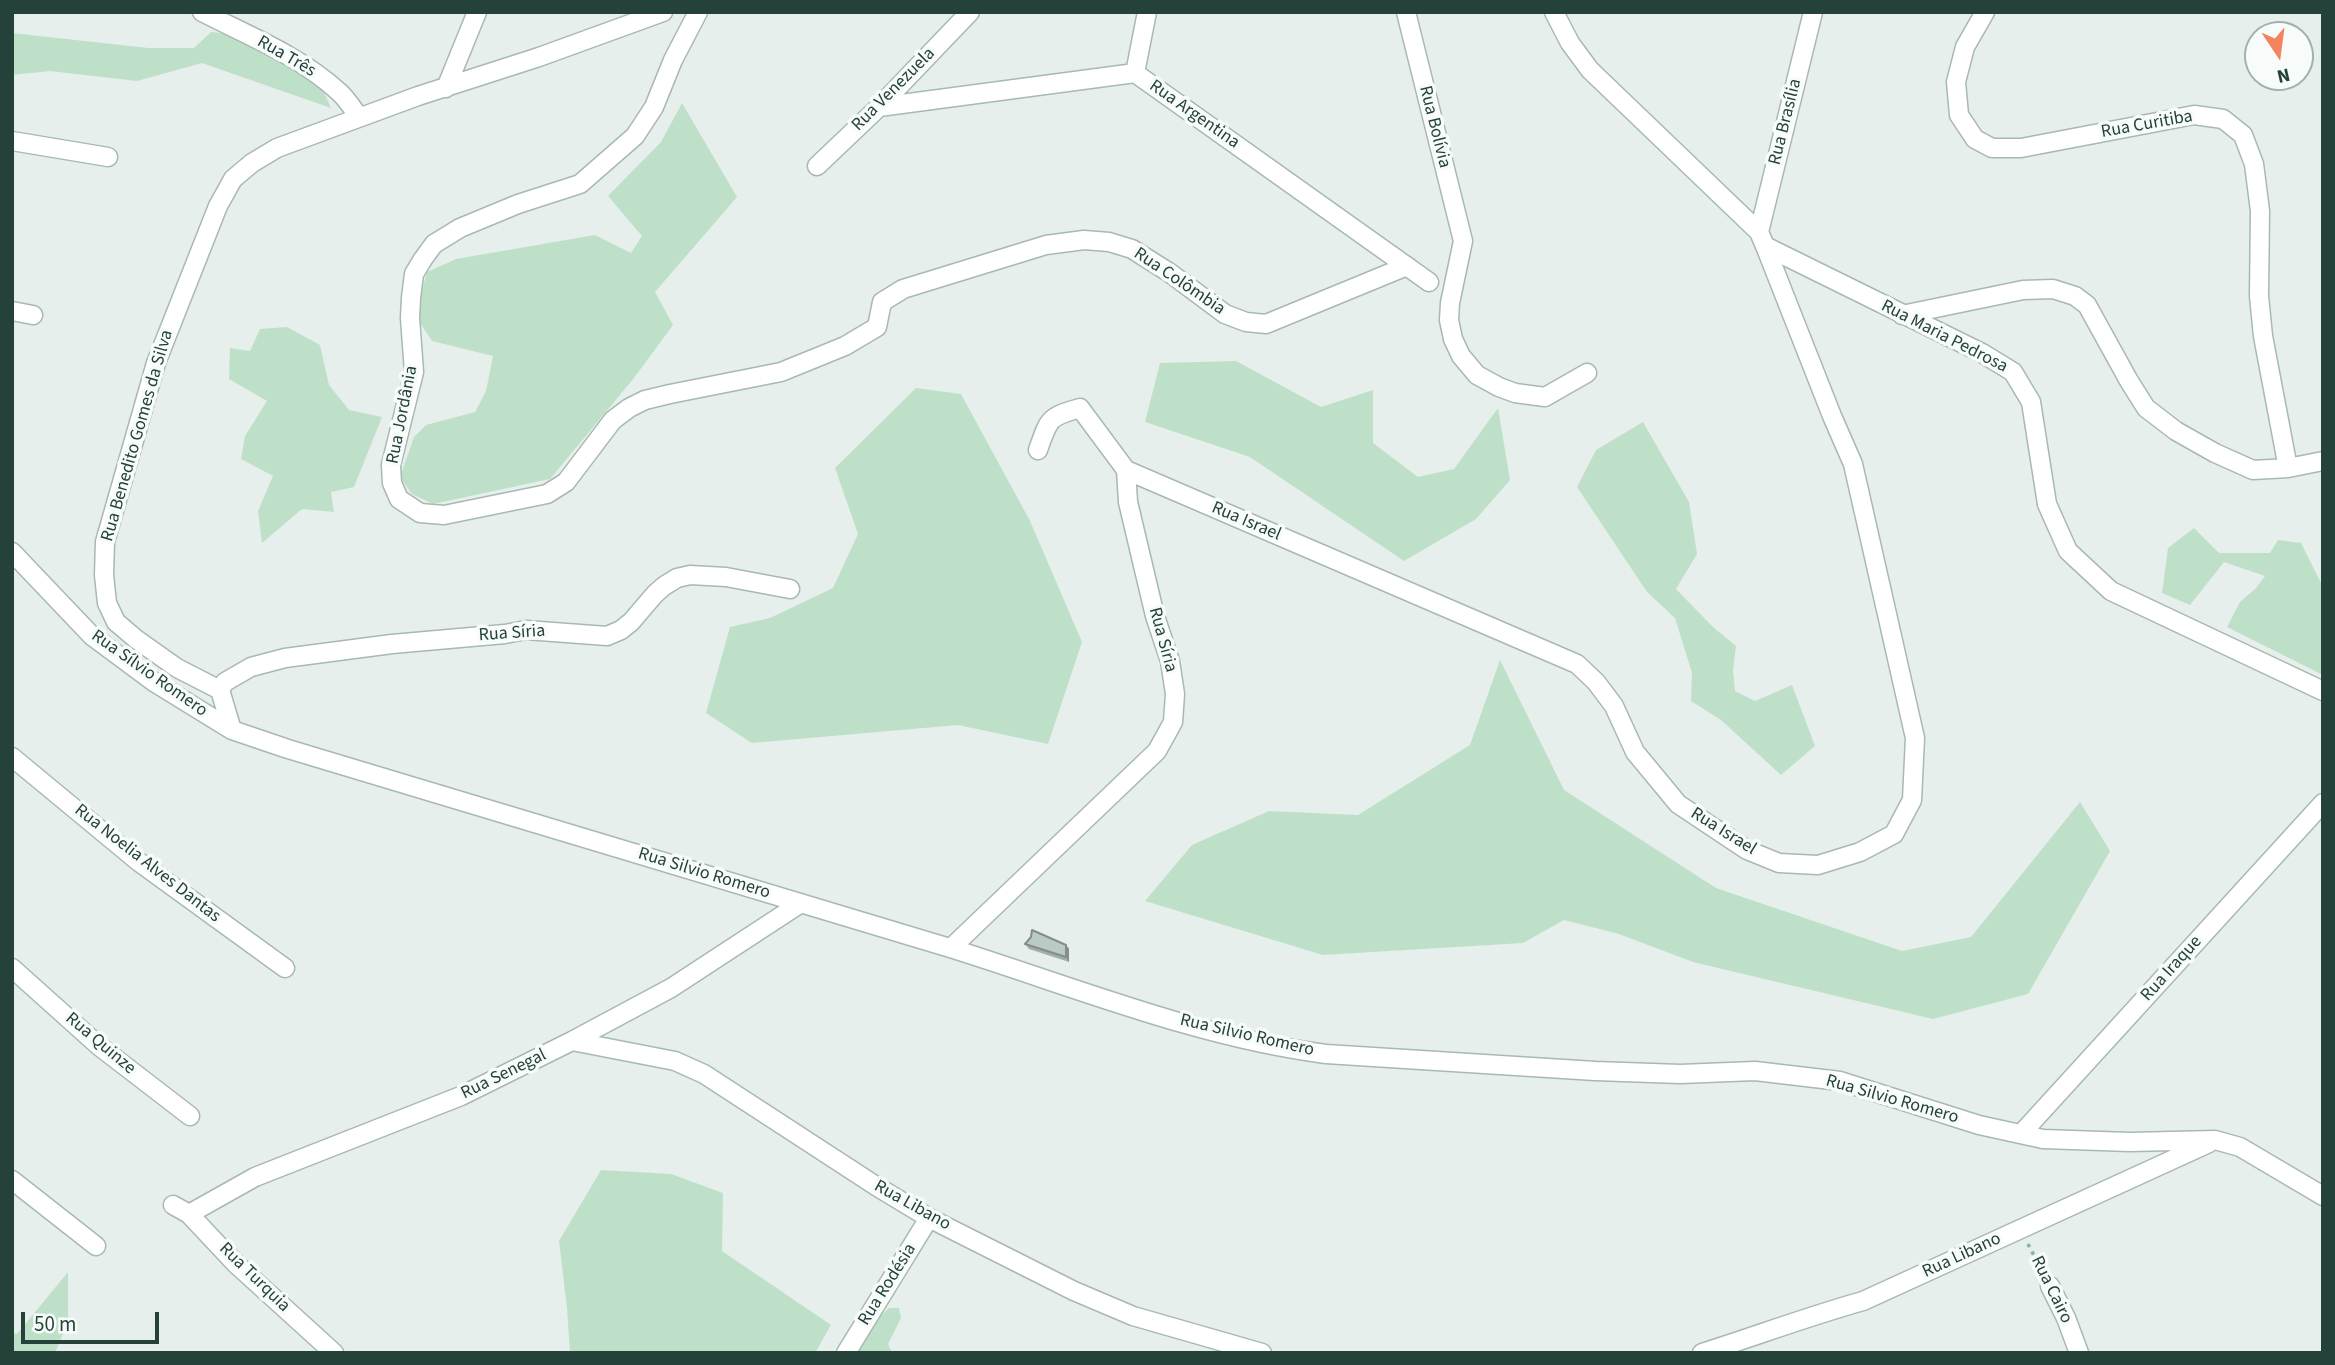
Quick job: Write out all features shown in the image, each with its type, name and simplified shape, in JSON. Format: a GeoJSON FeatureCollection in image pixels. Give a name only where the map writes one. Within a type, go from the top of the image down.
{"type":"FeatureCollection","features":[{"type":"Feature","properties":{"kind":"street","name":"Rua Três"},"geometry":{"type":"LineString","coordinates":[[202,12],[286,54],[322,78],[341,94],[359,117]]}},
{"type":"Feature","properties":{"kind":"street"},"geometry":{"type":"LineString","coordinates":[[446,88],[477,12]]}},
{"type":"Feature","properties":{"kind":"street","name":"Rua Benedito Gomes da Silva"},"geometry":{"type":"LineString","coordinates":[[220,690],[177,668],[116,622],[107,603],[104,575],[105,542],[156,363],[218,206],[233,179],[278,148],[359,117],[663,12]]}},
{"type":"Feature","properties":{"kind":"street","name":"Rua Jordânia"},"geometry":{"type":"LineString","coordinates":[[698,12],[673,60],[654,107],[635,136],[580,184],[518,204],[460,228],[434,244],[423,259],[414,274],[411,298],[414,372],[391,465],[391,483],[399,499],[420,513],[444,515],[547,494],[566,482],[613,420],[629,408],[645,400],[670,394],[781,372],[833,351],[877,327],[882,302],[904,289]]}},
{"type":"Feature","properties":{"kind":"street","name":"Rua Venezuela"},"geometry":{"type":"LineString","coordinates":[[817,166],[879,107],[970,12]]}},
{"type":"Feature","properties":{"kind":"street"},"geometry":{"type":"LineString","coordinates":[[1135,73],[1147,12]]}},
{"type":"Feature","properties":{"kind":"street","name":"Rua Bolívia"},"geometry":{"type":"LineString","coordinates":[[1406,12],[1463,241],[1453,282],[1449,320],[1453,339],[1461,356],[1477,375],[1515,393],[1545,397],[1587,373]]}},
{"type":"Feature","properties":{"kind":"street","name":"Rua Maria Pedrosa"},"geometry":{"type":"LineString","coordinates":[[1554,12],[1570,43],[1590,69],[1762,239],[1902,316],[1982,354],[2013,372],[2031,402],[2047,504],[2067,551],[2110,592],[2323,691]]}},
{"type":"Feature","properties":{"kind":"street","name":"Rua Brasília"},"geometry":{"type":"LineString","coordinates":[[1762,239],[1812,12]]}},
{"type":"Feature","properties":{"kind":"street","name":"Rua Curitiba"},"geometry":{"type":"LineString","coordinates":[[1985,12],[1965,47],[1956,82],[1959,115],[1975,139],[1992,148],[2021,148],[2194,115],[2223,119],[2243,135],[2254,164],[2260,211],[2259,296],[2263,336],[2288,468]]}},
{"type":"Feature","properties":{"kind":"street","name":"Rua Argentina"},"geometry":{"type":"LineString","coordinates":[[879,107],[1135,73],[1429,282]]}},
{"type":"Feature","properties":{"kind":"street"},"geometry":{"type":"LineString","coordinates":[[12,141],[108,157]]}},
{"type":"Feature","properties":{"kind":"street","name":"Rua Israel"},"geometry":{"type":"LineString","coordinates":[[1126,470],[1577,664],[1596,682],[1614,706],[1635,752],[1678,804],[1747,850],[1779,863],[1818,865],[1860,852],[1894,834],[1912,800],[1915,738],[1853,464],[1762,239]]}},
{"type":"Feature","properties":{"kind":"street","name":"Rua Colômbia"},"geometry":{"type":"LineString","coordinates":[[904,289],[1046,245],[1084,240],[1110,242],[1132,249],[1225,314],[1246,322],[1266,324],[1407,266]]}},
{"type":"Feature","properties":{"kind":"street"},"geometry":{"type":"LineString","coordinates":[[1902,316],[2023,290],[2053,289],[2075,296],[2087,305],[2147,408],[2176,431],[2253,470],[2288,468],[2323,461]]}},
{"type":"Feature","properties":{"kind":"street"},"geometry":{"type":"LineString","coordinates":[[12,311],[33,315]]}},
{"type":"Feature","properties":{"kind":"street"},"geometry":{"type":"LineString","coordinates":[[1038,450],[1046,426],[1055,415],[1080,408],[1126,470]]}},
{"type":"Feature","properties":{"kind":"street","name":"Rua Síria"},"geometry":{"type":"LineString","coordinates":[[951,948],[1157,751],[1172,722],[1175,694],[1170,661],[1155,616],[1128,502],[1126,470]]}},
{"type":"Feature","properties":{"kind":"street","name":"Rua Sílvio Romero"},"geometry":{"type":"LineString","coordinates":[[12,552],[92,636],[154,682],[232,730]]}},
{"type":"Feature","properties":{"kind":"street","name":"Rua Síria"},"geometry":{"type":"LineString","coordinates":[[220,690],[225,682],[251,667],[298,657],[526,630],[607,636],[631,622],[664,586],[677,578],[690,575],[726,577],[790,589]]}},
{"type":"Feature","properties":{"kind":"street"},"geometry":{"type":"LineString","coordinates":[[220,690],[232,730]]}},
{"type":"Feature","properties":{"kind":"street","name":"Rua Silvio Romero"},"geometry":{"type":"LineString","coordinates":[[232,730],[288,750],[951,948],[1201,1028],[1294,1050],[1532,1068],[1679,1074],[1755,1071],[1840,1081],[1979,1125],[2043,1139],[2130,1142],[2215,1140],[2240,1147],[2323,1196]]}},
{"type":"Feature","properties":{"kind":"street","name":"Rua Noelia Alves Dantas"},"geometry":{"type":"LineString","coordinates":[[12,757],[139,862],[285,968]]}},
{"type":"Feature","properties":{"kind":"street","name":"Rua Iraque"},"geometry":{"type":"LineString","coordinates":[[2021,1134],[2323,803]]}},
{"type":"Feature","properties":{"kind":"street","name":"Rua Senegal"},"geometry":{"type":"LineString","coordinates":[[189,1214],[255,1177],[461,1096],[572,1041],[671,988],[801,903]]}},
{"type":"Feature","properties":{"kind":"street","name":"Rua Quinze"},"geometry":{"type":"LineString","coordinates":[[12,968],[99,1046],[190,1116]]}},
{"type":"Feature","properties":{"kind":"street","name":"Rua Libano"},"geometry":{"type":"LineString","coordinates":[[572,1041],[675,1061],[704,1074],[929,1218],[1074,1291],[1133,1316],[1262,1353]]}},
{"type":"Feature","properties":{"kind":"street","name":"Rua Libano"},"geometry":{"type":"LineString","coordinates":[[1702,1353],[1812,1315],[1863,1301],[2215,1140]]}},
{"type":"Feature","properties":{"kind":"street"},"geometry":{"type":"LineString","coordinates":[[12,1180],[96,1246]]}},
{"type":"Feature","properties":{"kind":"street","name":"Rua Turquia"},"geometry":{"type":"LineString","coordinates":[[173,1205],[189,1214],[236,1264],[334,1353]]}},
{"type":"Feature","properties":{"kind":"street","name":"Rua Rodésia"},"geometry":{"type":"LineString","coordinates":[[846,1353],[929,1218]]}},
{"type":"Feature","properties":{"kind":"street","name":"Rua Cairo"},"geometry":{"type":"LineString","coordinates":[[2050,1286],[2079,1353]]}},
{"type":"Feature","properties":{"kind":"path","name":"Rua Cairo"},"geometry":{"type":"LineString","coordinates":[[2021,1229],[2050,1286]]}},
{"type":"Feature","properties":{"kind":"green space"},"geometry":{"type":"Polygon","coordinates":[[[211,32],[234,34],[322,88],[331,108],[202,63],[137,81],[50,71],[12,75],[12,33],[148,48],[194,48],[211,32]]]}},
{"type":"Feature","properties":{"kind":"green space"},"geometry":{"type":"Polygon","coordinates":[[[682,103],[737,197],[655,292],[673,325],[634,378],[550,479],[433,504],[412,494],[400,477],[414,437],[426,425],[475,412],[486,391],[493,356],[432,341],[415,315],[427,272],[456,259],[595,235],[631,253],[642,236],[608,196],[661,142],[682,103]]]}},
{"type":"Feature","properties":{"kind":"green space"},"geometry":{"type":"Polygon","coordinates":[[[287,327],[320,345],[329,385],[349,410],[382,417],[354,487],[331,492],[334,512],[302,509],[262,543],[258,511],[273,476],[241,459],[245,436],[267,401],[229,379],[230,348],[250,351],[260,329],[287,327]]]}},
{"type":"Feature","properties":{"kind":"green space"},"geometry":{"type":"Polygon","coordinates":[[[1236,361],[1321,407],[1373,390],[1373,443],[1418,477],[1454,469],[1498,408],[1510,480],[1476,519],[1404,561],[1250,457],[1145,422],[1160,363],[1236,361]]]}},
{"type":"Feature","properties":{"kind":"green space"},"geometry":{"type":"Polygon","coordinates":[[[916,388],[961,394],[1030,521],[1082,642],[1048,744],[958,725],[752,743],[706,713],[730,627],[770,618],[833,588],[858,534],[835,468],[916,388]]]}},
{"type":"Feature","properties":{"kind":"green space"},"geometry":{"type":"Polygon","coordinates":[[[1643,422],[1689,502],[1697,554],[1676,589],[1714,628],[1736,646],[1733,670],[1735,691],[1755,701],[1792,685],[1815,746],[1781,775],[1721,720],[1691,701],[1692,673],[1675,618],[1647,592],[1577,487],[1596,450],[1643,422]]]}},
{"type":"Feature","properties":{"kind":"green space"},"geometry":{"type":"Polygon","coordinates":[[[2194,528],[2219,553],[2270,553],[2278,540],[2301,543],[2323,587],[2323,675],[2227,627],[2240,602],[2265,576],[2224,562],[2190,605],[2162,593],[2168,548],[2194,528]]]}},
{"type":"Feature","properties":{"kind":"green space"},"geometry":{"type":"Polygon","coordinates":[[[1500,660],[1564,790],[1716,888],[1902,951],[1971,937],[2080,802],[2110,851],[2028,994],[1933,1019],[1693,962],[1619,934],[1564,920],[1523,943],[1323,955],[1145,901],[1192,845],[1269,811],[1358,815],[1470,745],[1500,660]]]}},
{"type":"Feature","properties":{"kind":"green space"},"geometry":{"type":"Polygon","coordinates":[[[601,1170],[671,1174],[723,1193],[722,1251],[831,1325],[815,1353],[570,1353],[559,1241],[601,1170]]]}},
{"type":"Feature","properties":{"kind":"green space"},"geometry":{"type":"Polygon","coordinates":[[[68,1272],[68,1322],[55,1353],[12,1353],[12,1333],[17,1334],[68,1272]]]}},
{"type":"Feature","properties":{"kind":"green space"},"geometry":{"type":"Polygon","coordinates":[[[889,1308],[899,1308],[901,1318],[888,1344],[892,1353],[853,1353],[867,1328],[889,1308]]]}},
{"type":"Feature","properties":{"kind":"building"},"geometry":{"type":"Polygon","coordinates":[[[1032,930],[1066,945],[1066,957],[1025,944],[1031,937],[1032,930]]]}}]}
